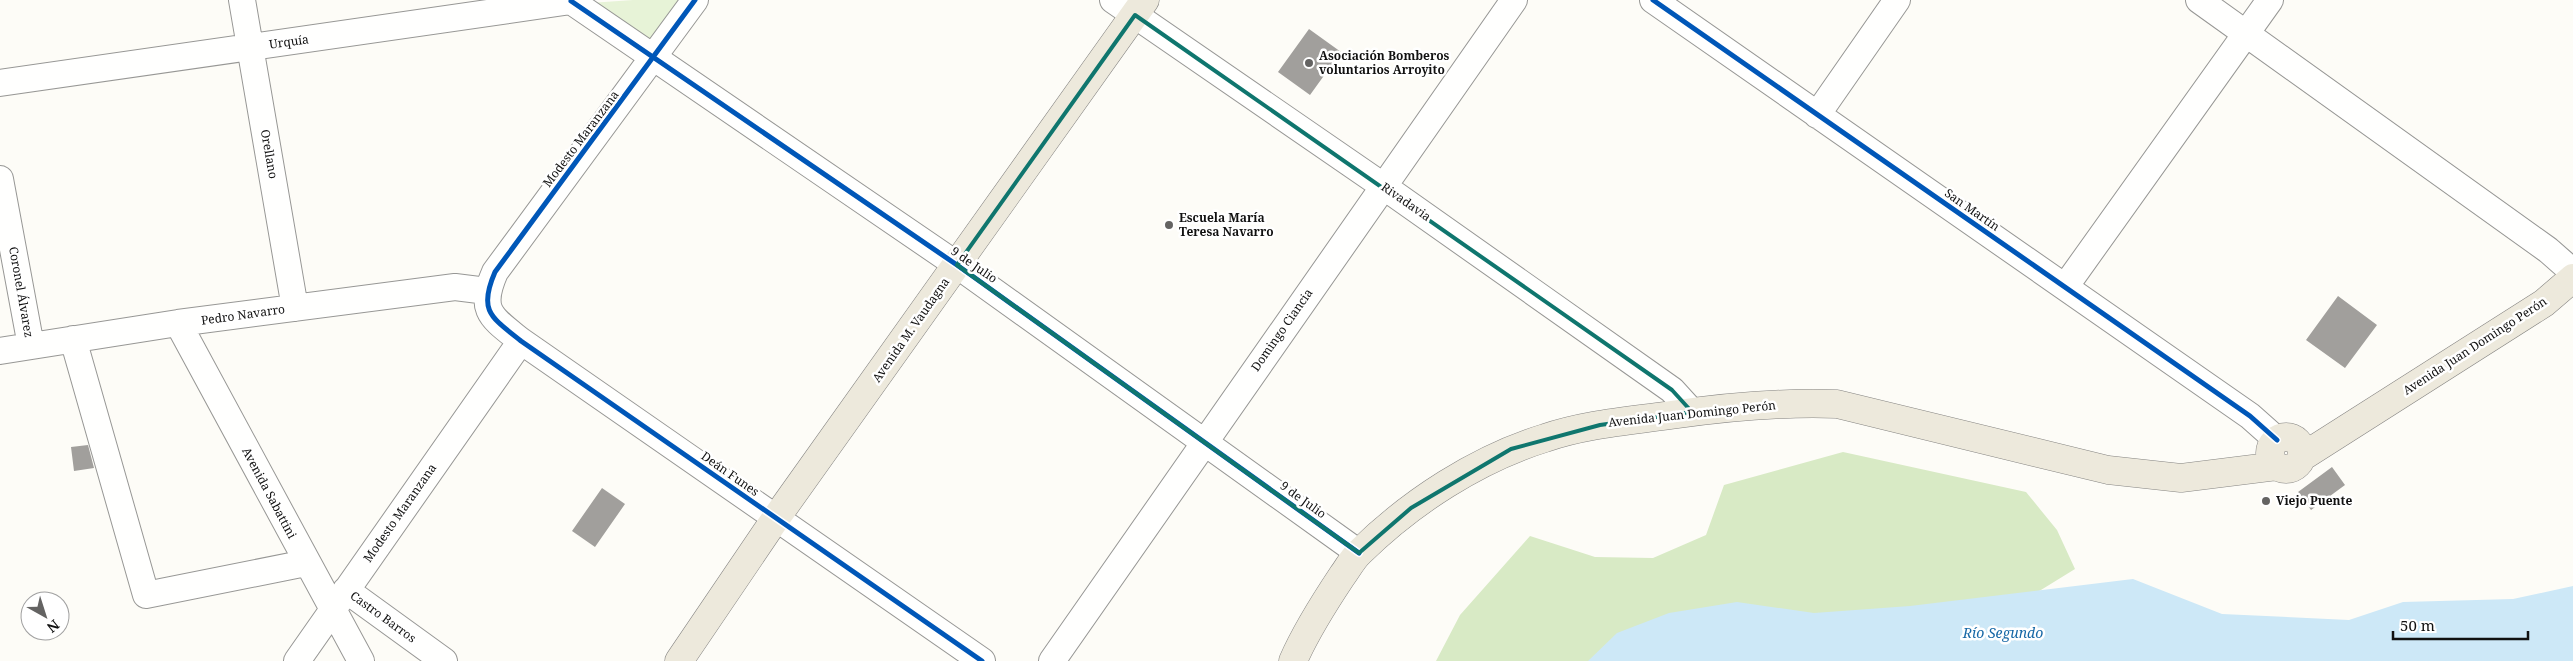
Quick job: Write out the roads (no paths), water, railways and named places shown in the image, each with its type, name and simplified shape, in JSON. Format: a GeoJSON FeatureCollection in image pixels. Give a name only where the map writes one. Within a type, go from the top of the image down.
{"type":"FeatureCollection","features":[{"type":"Feature","properties":{"kind":"main road","name":"Avenida M. Vaudagna"},"geometry":{"type":"LineString","coordinates":[[679,661],[776,518],[957,265],[1131,5]]}},
{"type":"Feature","properties":{"kind":"main road","name":"Avenida Juan Domingo Perón"},"geometry":{"type":"LineString","coordinates":[[1293,661],[1322,606],[1359,553],[1411,508],[1470,470],[1511,449],[1547,437],[1600,424],[1692,412],[1795,403],[1837,404],[2108,470],[2180,478],[2285,452],[2374,411],[2544,303],[2573,278]]}},
{"type":"Feature","properties":{"kind":"street","name":"Orellano"},"geometry":{"type":"LineString","coordinates":[[242,0],[295,308]]}},
{"type":"Feature","properties":{"kind":"street","name":"Urquía"},"geometry":{"type":"LineString","coordinates":[[0,84],[250,47],[493,6],[575,0]]}},
{"type":"Feature","properties":{"kind":"street","name":"9 de Julio"},"geometry":{"type":"LineString","coordinates":[[575,0],[654,57],[957,265],[1359,553]]}},
{"type":"Feature","properties":{"kind":"street","name":"Modesto Maranzana"},"geometry":{"type":"LineString","coordinates":[[486,291],[494,272],[654,57],[694,0]]}},
{"type":"Feature","properties":{"kind":"street","name":"Domingo Ciancia"},"geometry":{"type":"LineString","coordinates":[[1052,661],[1514,0]]}},
{"type":"Feature","properties":{"kind":"street","name":"San Martín"},"geometry":{"type":"LineString","coordinates":[[1653,0],[2250,416],[2285,452]]}},
{"type":"Feature","properties":{"kind":"street"},"geometry":{"type":"LineString","coordinates":[[1818,115],[1898,0]]}},
{"type":"Feature","properties":{"kind":"street"},"geometry":{"type":"LineString","coordinates":[[2199,0],[2548,250],[2573,272]]}},
{"type":"Feature","properties":{"kind":"street"},"geometry":{"type":"LineString","coordinates":[[2065,287],[2270,0]]}},
{"type":"Feature","properties":{"kind":"street","name":"Rivadavia"},"geometry":{"type":"LineString","coordinates":[[1131,5],[1672,390],[1692,412]]}},
{"type":"Feature","properties":{"kind":"street","name":"Coronel Álvarez"},"geometry":{"type":"LineString","coordinates":[[0,179],[31,346]]}},
{"type":"Feature","properties":{"kind":"street","name":"Pedro Navarro"},"geometry":{"type":"LineString","coordinates":[[0,351],[178,324],[455,287],[486,291]]}},
{"type":"Feature","properties":{"kind":"street","name":"Deán Funes"},"geometry":{"type":"LineString","coordinates":[[486,291],[487,308],[496,320],[521,341],[982,661]]}},
{"type":"Feature","properties":{"kind":"street","name":"Avenida Sabattini"},"geometry":{"type":"LineString","coordinates":[[178,324],[306,563],[340,600],[361,661]]}},
{"type":"Feature","properties":{"kind":"street"},"geometry":{"type":"LineString","coordinates":[[73,339],[146,594],[306,563]]}},
{"type":"Feature","properties":{"kind":"street","name":"Modesto Maranzana"},"geometry":{"type":"LineString","coordinates":[[296,661],[521,341]]}},
{"type":"Feature","properties":{"kind":"street","name":"Castro Barros"},"geometry":{"type":"LineString","coordinates":[[340,600],[444,661]]}},
{"type":"Feature","properties":{"kind":"water","name":"Río Segundo"},"geometry":{"type":"Polygon","coordinates":[[[2133,579],[2222,614],[2349,620],[2403,602],[2513,599],[2573,586],[2573,661],[1588,661],[1617,633],[1669,613],[1737,602],[1814,613],[1910,606],[2133,579]]]}},
{"type":"Feature","properties":{"kind":"place","name":"Asociación Bomberos voluntarios Arroyito"},"geometry":{"type":"Point","coordinates":[1309,63]}},
{"type":"Feature","properties":{"kind":"place","name":"Escuela María Teresa Navarro"},"geometry":{"type":"Point","coordinates":[1169,225]}},
{"type":"Feature","properties":{"kind":"place","name":"Viejo Puente"},"geometry":{"type":"Point","coordinates":[2266,501]}}]}
